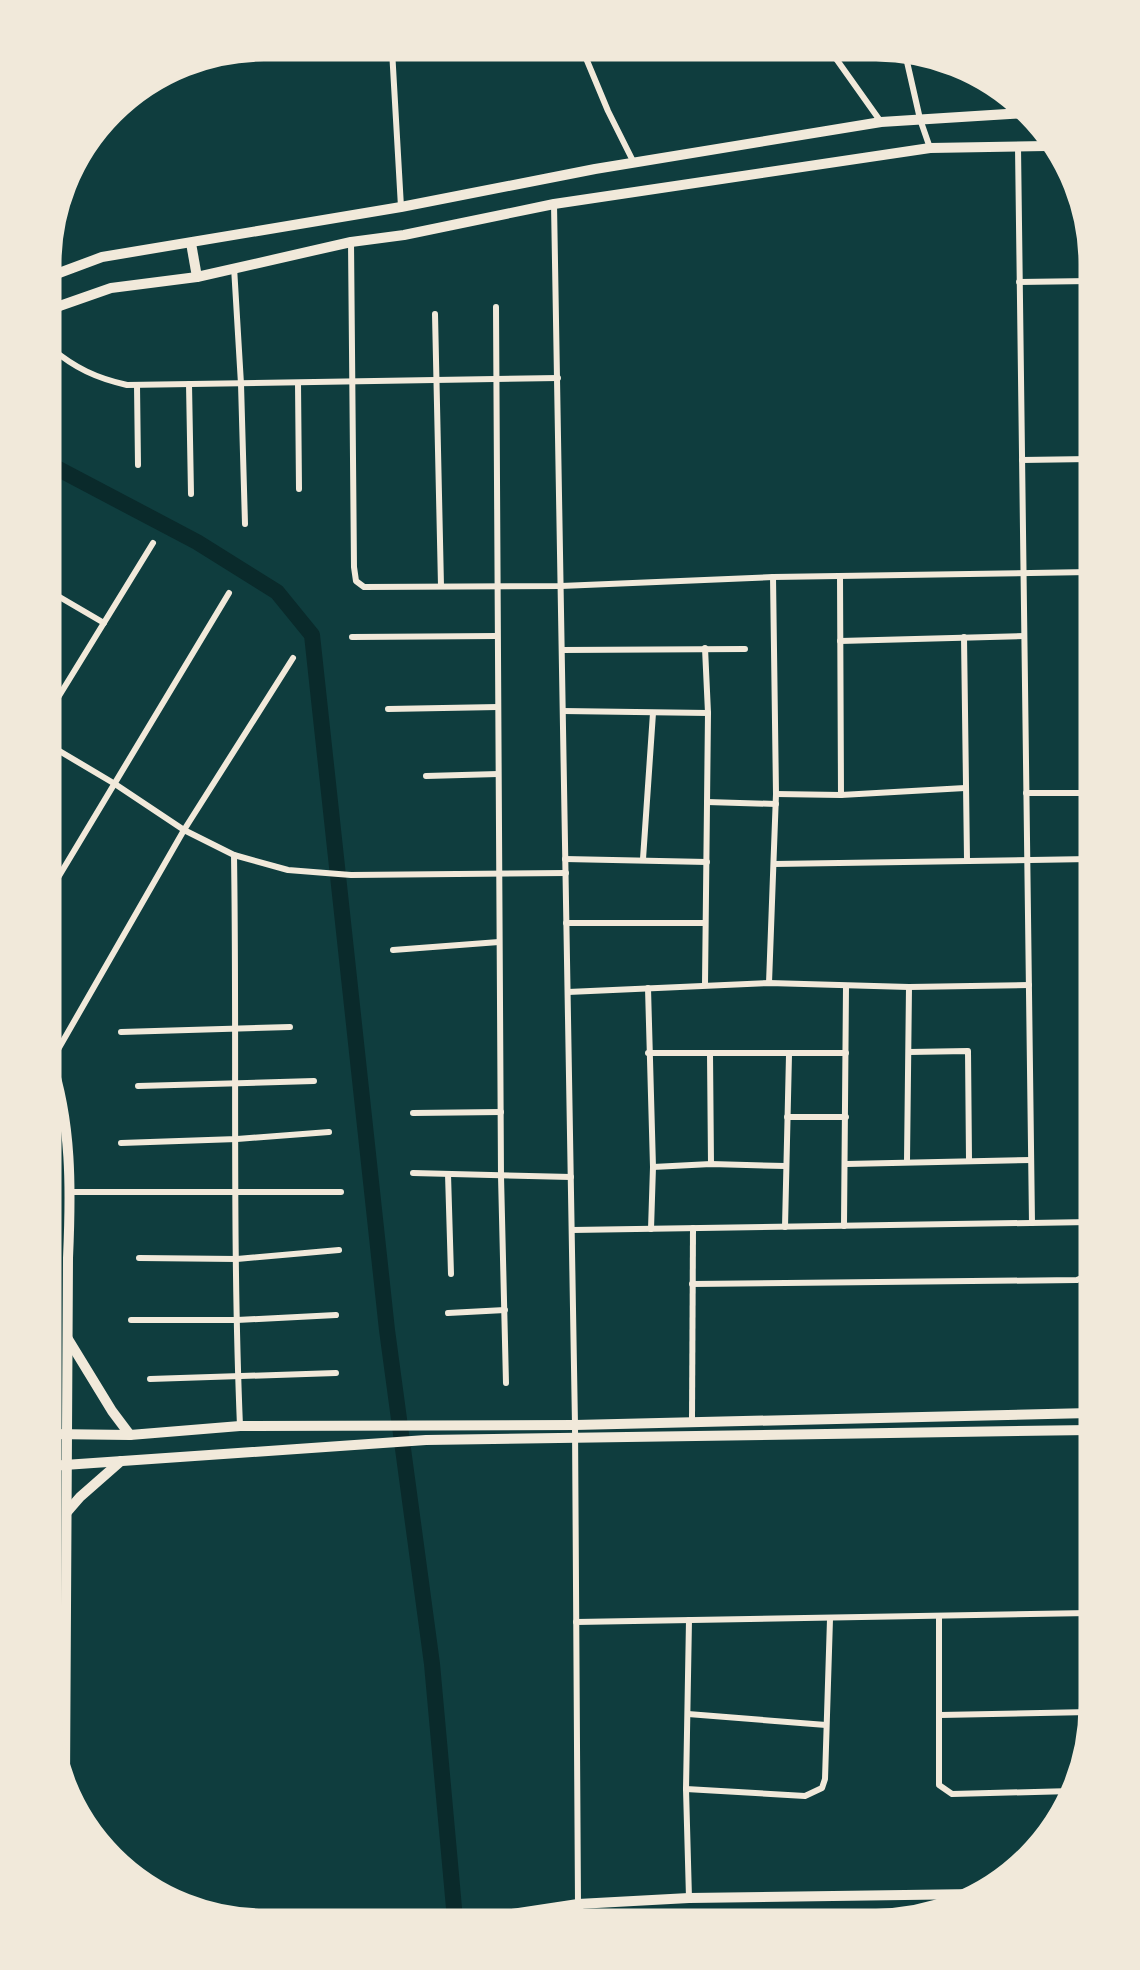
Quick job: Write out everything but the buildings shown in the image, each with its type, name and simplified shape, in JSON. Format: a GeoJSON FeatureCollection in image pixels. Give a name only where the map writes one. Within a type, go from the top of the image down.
{"type":"FeatureCollection","features":[{"type":"Feature","properties":{"kind":"street"},"geometry":{"type":"LineString","coordinates":[[393,60],[401,207]]}},
{"type":"Feature","properties":{"kind":"street"},"geometry":{"type":"LineString","coordinates":[[588,60],[608,111],[634,162]]}},
{"type":"Feature","properties":{"kind":"street"},"geometry":{"type":"LineString","coordinates":[[837,60],[881,122]]}},
{"type":"Feature","properties":{"kind":"street"},"geometry":{"type":"LineString","coordinates":[[907,63],[920,119],[930,148]]}},
{"type":"Feature","properties":{"kind":"street"},"geometry":{"type":"LineString","coordinates":[[60,273],[102,257],[401,207],[634,162],[881,122],[1014,114]]}},
{"type":"Feature","properties":{"kind":"street"},"geometry":{"type":"LineString","coordinates":[[60,306],[111,288],[197,277],[351,242],[404,235],[555,204],[930,148],[1042,146]]}},
{"type":"Feature","properties":{"kind":"street"},"geometry":{"type":"LineString","coordinates":[[1017,147],[1032,1223]]}},
{"type":"Feature","properties":{"kind":"street"},"geometry":{"type":"LineString","coordinates":[[555,204],[575,1425],[578,1910]]}},
{"type":"Feature","properties":{"kind":"street"},"geometry":{"type":"LineString","coordinates":[[351,242],[354,567],[356,580],[364,586],[374,588],[561,586],[773,577],[1080,572]]}},
{"type":"Feature","properties":{"kind":"street"},"geometry":{"type":"LineString","coordinates":[[191,243],[197,277]]}},
{"type":"Feature","properties":{"kind":"street"},"geometry":{"type":"LineString","coordinates":[[234,267],[241,384],[245,524]]}},
{"type":"Feature","properties":{"kind":"street"},"geometry":{"type":"LineString","coordinates":[[1020,282],[1080,281]]}},
{"type":"Feature","properties":{"kind":"street"},"geometry":{"type":"LineString","coordinates":[[496,307],[501,1176],[507,1383]]}},
{"type":"Feature","properties":{"kind":"street"},"geometry":{"type":"LineString","coordinates":[[435,314],[441,586]]}},
{"type":"Feature","properties":{"kind":"street"},"geometry":{"type":"LineString","coordinates":[[60,356],[71,365],[97,378],[137,385],[353,382],[438,378],[558,378]]}},
{"type":"Feature","properties":{"kind":"street"},"geometry":{"type":"LineString","coordinates":[[298,383],[299,489]]}},
{"type":"Feature","properties":{"kind":"street"},"geometry":{"type":"LineString","coordinates":[[189,384],[191,494]]}},
{"type":"Feature","properties":{"kind":"street"},"geometry":{"type":"LineString","coordinates":[[137,385],[138,465]]}},
{"type":"Feature","properties":{"kind":"street"},"geometry":{"type":"LineString","coordinates":[[1022,460],[1080,459]]}},
{"type":"Feature","properties":{"kind":"street"},"geometry":{"type":"LineString","coordinates":[[60,694],[153,543]]}},
{"type":"Feature","properties":{"kind":"street"},"geometry":{"type":"LineString","coordinates":[[840,576],[841,795]]}},
{"type":"Feature","properties":{"kind":"street"},"geometry":{"type":"LineString","coordinates":[[769,983],[776,804],[773,577]]}},
{"type":"Feature","properties":{"kind":"street"},"geometry":{"type":"LineString","coordinates":[[60,876],[229,592]]}},
{"type":"Feature","properties":{"kind":"street"},"geometry":{"type":"LineString","coordinates":[[60,597],[104,623]]}},
{"type":"Feature","properties":{"kind":"street"},"geometry":{"type":"LineString","coordinates":[[352,637],[497,636]]}},
{"type":"Feature","properties":{"kind":"street"},"geometry":{"type":"LineString","coordinates":[[964,636],[966,859]]}},
{"type":"Feature","properties":{"kind":"street"},"geometry":{"type":"LineString","coordinates":[[840,641],[1024,636]]}},
{"type":"Feature","properties":{"kind":"street"},"geometry":{"type":"LineString","coordinates":[[705,648],[708,713],[705,985]]}},
{"type":"Feature","properties":{"kind":"street"},"geometry":{"type":"LineString","coordinates":[[562,650],[745,649]]}},
{"type":"Feature","properties":{"kind":"street"},"geometry":{"type":"LineString","coordinates":[[60,1044],[184,830],[293,658]]}},
{"type":"Feature","properties":{"kind":"street"},"geometry":{"type":"LineString","coordinates":[[388,709],[498,707]]}},
{"type":"Feature","properties":{"kind":"street"},"geometry":{"type":"LineString","coordinates":[[563,711],[708,713]]}},
{"type":"Feature","properties":{"kind":"street"},"geometry":{"type":"LineString","coordinates":[[643,859],[653,713]]}},
{"type":"Feature","properties":{"kind":"street"},"geometry":{"type":"LineString","coordinates":[[60,751],[184,830],[234,855],[316,874],[566,873]]}},
{"type":"Feature","properties":{"kind":"street"},"geometry":{"type":"LineString","coordinates":[[426,776],[498,774]]}},
{"type":"Feature","properties":{"kind":"street"},"geometry":{"type":"LineString","coordinates":[[776,794],[841,795],[965,788]]}},
{"type":"Feature","properties":{"kind":"street"},"geometry":{"type":"LineString","coordinates":[[1026,794],[1080,793]]}},
{"type":"Feature","properties":{"kind":"street"},"geometry":{"type":"LineString","coordinates":[[707,802],[776,804]]}},
{"type":"Feature","properties":{"kind":"street"},"geometry":{"type":"LineString","coordinates":[[234,855],[237,1030],[234,1082],[237,1140],[235,1194],[240,1426]]}},
{"type":"Feature","properties":{"kind":"street"},"geometry":{"type":"LineString","coordinates":[[565,859],[707,862]]}},
{"type":"Feature","properties":{"kind":"street"},"geometry":{"type":"LineString","coordinates":[[774,864],[1080,859]]}},
{"type":"Feature","properties":{"kind":"street"},"geometry":{"type":"LineString","coordinates":[[566,923],[705,923]]}},
{"type":"Feature","properties":{"kind":"street"},"geometry":{"type":"LineString","coordinates":[[393,950],[499,942]]}},
{"type":"Feature","properties":{"kind":"street"},"geometry":{"type":"LineString","coordinates":[[568,992],[769,983],[846,987],[1029,985]]}},
{"type":"Feature","properties":{"kind":"street"},"geometry":{"type":"LineString","coordinates":[[844,1226],[846,987]]}},
{"type":"Feature","properties":{"kind":"street"},"geometry":{"type":"LineString","coordinates":[[907,1161],[909,987]]}},
{"type":"Feature","properties":{"kind":"street"},"geometry":{"type":"LineString","coordinates":[[648,988],[648,1053],[653,1167],[651,1229]]}},
{"type":"Feature","properties":{"kind":"street"},"geometry":{"type":"LineString","coordinates":[[121,1032],[290,1027]]}},
{"type":"Feature","properties":{"kind":"street"},"geometry":{"type":"LineString","coordinates":[[909,1052],[968,1051],[969,1160]]}},
{"type":"Feature","properties":{"kind":"street"},"geometry":{"type":"LineString","coordinates":[[648,1053],[846,1053]]}},
{"type":"Feature","properties":{"kind":"street"},"geometry":{"type":"LineString","coordinates":[[710,1054],[711,1164]]}},
{"type":"Feature","properties":{"kind":"street"},"geometry":{"type":"LineString","coordinates":[[785,1227],[789,1054]]}},
{"type":"Feature","properties":{"kind":"street"},"geometry":{"type":"LineString","coordinates":[[138,1086],[314,1081]]}},
{"type":"Feature","properties":{"kind":"street"},"geometry":{"type":"LineString","coordinates":[[60,1097],[66,1122],[71,1192],[65,1751]]}},
{"type":"Feature","properties":{"kind":"street"},"geometry":{"type":"LineString","coordinates":[[413,1113],[501,1112]]}},
{"type":"Feature","properties":{"kind":"street"},"geometry":{"type":"LineString","coordinates":[[787,1117],[846,1117]]}},
{"type":"Feature","properties":{"kind":"street"},"geometry":{"type":"LineString","coordinates":[[121,1143],[237,1140],[329,1132]]}},
{"type":"Feature","properties":{"kind":"street"},"geometry":{"type":"LineString","coordinates":[[846,1164],[1031,1160]]}},
{"type":"Feature","properties":{"kind":"street"},"geometry":{"type":"LineString","coordinates":[[653,1167],[711,1164],[785,1166]]}},
{"type":"Feature","properties":{"kind":"street"},"geometry":{"type":"LineString","coordinates":[[412,1173],[571,1177]]}},
{"type":"Feature","properties":{"kind":"street"},"geometry":{"type":"LineString","coordinates":[[448,1174],[451,1274]]}},
{"type":"Feature","properties":{"kind":"street"},"geometry":{"type":"LineString","coordinates":[[71,1192],[235,1194],[341,1192]]}},
{"type":"Feature","properties":{"kind":"street"},"geometry":{"type":"LineString","coordinates":[[572,1230],[1080,1222]]}},
{"type":"Feature","properties":{"kind":"street"},"geometry":{"type":"LineString","coordinates":[[692,1420],[693,1228]]}},
{"type":"Feature","properties":{"kind":"street"},"geometry":{"type":"LineString","coordinates":[[139,1258],[237,1259],[339,1250]]}},
{"type":"Feature","properties":{"kind":"street"},"geometry":{"type":"LineString","coordinates":[[692,1284],[1080,1279]]}},
{"type":"Feature","properties":{"kind":"street"},"geometry":{"type":"LineString","coordinates":[[448,1313],[505,1310]]}},
{"type":"Feature","properties":{"kind":"street"},"geometry":{"type":"LineString","coordinates":[[131,1320],[237,1320],[336,1315]]}},
{"type":"Feature","properties":{"kind":"street"},"geometry":{"type":"LineString","coordinates":[[68,1339],[112,1411],[130,1435]]}},
{"type":"Feature","properties":{"kind":"street"},"geometry":{"type":"LineString","coordinates":[[150,1379],[336,1373]]}},
{"type":"Feature","properties":{"kind":"street"},"geometry":{"type":"LineString","coordinates":[[60,1434],[130,1435],[240,1426],[575,1425],[692,1420],[1080,1413]]}},
{"type":"Feature","properties":{"kind":"street"},"geometry":{"type":"LineString","coordinates":[[60,1465],[426,1440],[1080,1430]]}},
{"type":"Feature","properties":{"kind":"street"},"geometry":{"type":"LineString","coordinates":[[67,1512],[80,1497],[122,1461]]}},
{"type":"Feature","properties":{"kind":"street"},"geometry":{"type":"LineString","coordinates":[[576,1622],[830,1619],[1080,1612]]}},
{"type":"Feature","properties":{"kind":"street"},"geometry":{"type":"LineString","coordinates":[[939,1616],[939,1785],[943,1790],[952,1794],[1061,1791]]}},
{"type":"Feature","properties":{"kind":"street"},"geometry":{"type":"LineString","coordinates":[[686,1790],[805,1796],[822,1788],[825,1779],[830,1619]]}},
{"type":"Feature","properties":{"kind":"street"},"geometry":{"type":"LineString","coordinates":[[688,1898],[686,1790],[689,1620]]}},
{"type":"Feature","properties":{"kind":"street"},"geometry":{"type":"LineString","coordinates":[[940,1715],[1080,1712]]}},
{"type":"Feature","properties":{"kind":"street"},"geometry":{"type":"LineString","coordinates":[[688,1714],[826,1725]]}},
{"type":"Feature","properties":{"kind":"street"},"geometry":{"type":"LineString","coordinates":[[538,1910],[578,1904],[688,1898],[953,1894]]}},
{"type":"Feature","properties":{"kind":"waterway"},"geometry":{"type":"LineString","coordinates":[[60,470],[197,542],[277,592],[312,635],[387,1330],[432,1664],[454,1910]]}}]}
